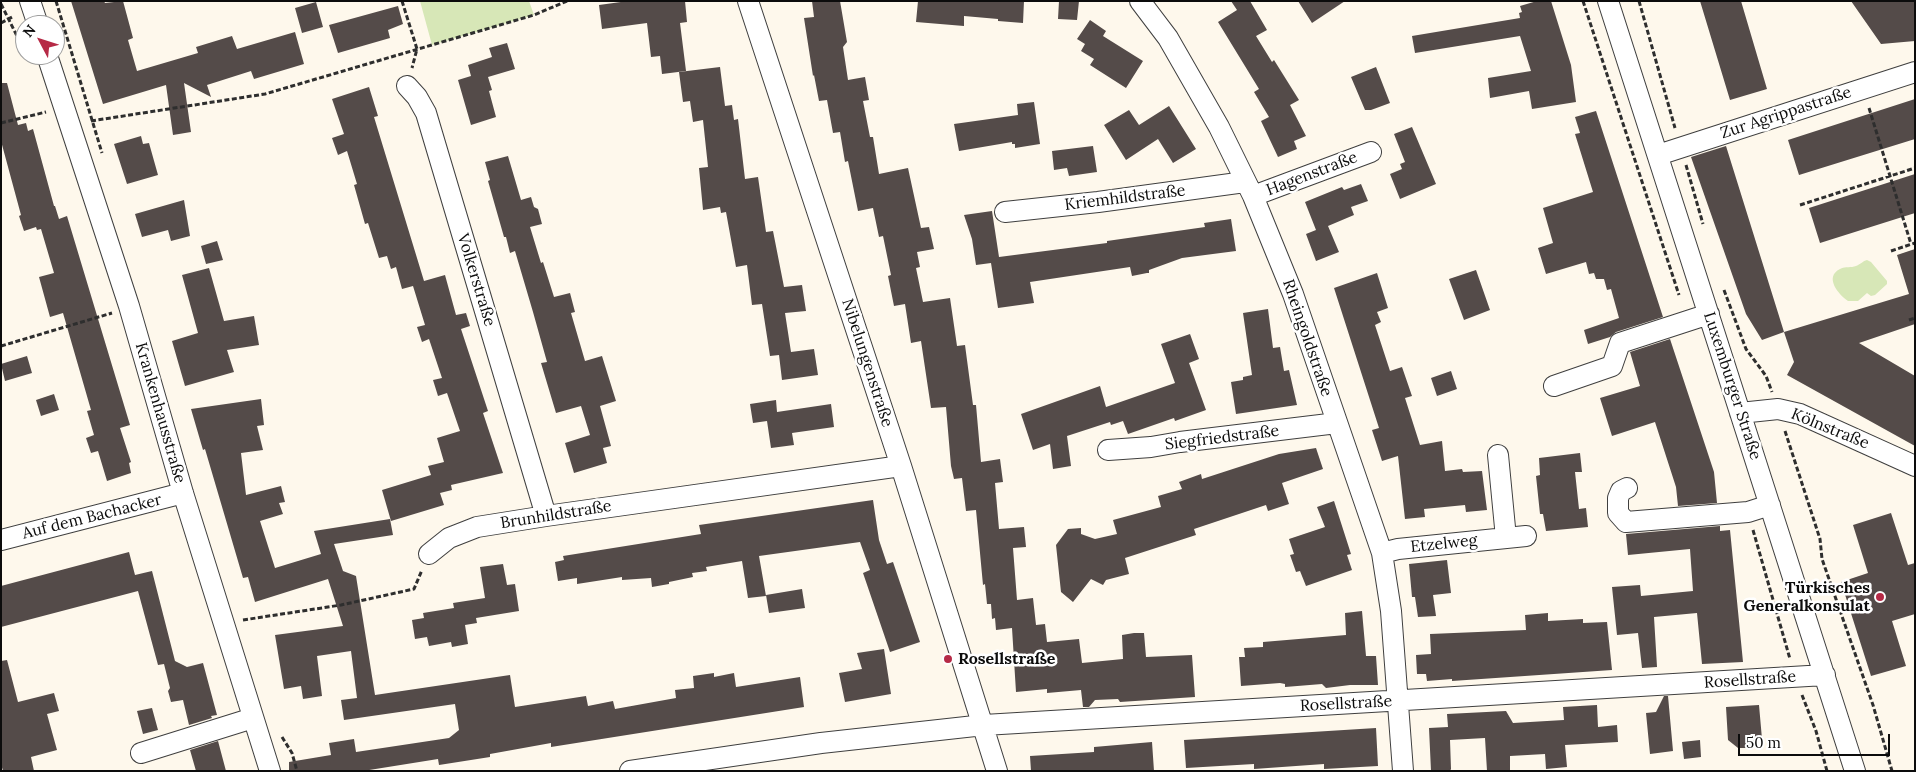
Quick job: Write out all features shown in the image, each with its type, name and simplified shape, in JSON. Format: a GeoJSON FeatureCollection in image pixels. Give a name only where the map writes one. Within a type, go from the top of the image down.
{"type":"FeatureCollection","features":[{"type":"Feature","properties":{"kind":"street"},"geometry":{"type":"LineString","coordinates":[[30,1],[35,15]]}},
{"type":"Feature","properties":{"kind":"street","name":"Nibelungenstraße"},"geometry":{"type":"LineString","coordinates":[[748,1],[901,466],[997,771]]}},
{"type":"Feature","properties":{"kind":"street","name":"Rheingoldstraße"},"geometry":{"type":"LineString","coordinates":[[1140,1],[1172,46],[1218,127],[1249,189],[1293,294],[1382,553],[1391,611],[1403,771]]}},
{"type":"Feature","properties":{"kind":"street","name":"Luxemburger Straße"},"geometry":{"type":"LineString","coordinates":[[1608,1],[1855,771]]}},
{"type":"Feature","properties":{"kind":"street","name":"Krankenhausstraße"},"geometry":{"type":"LineString","coordinates":[[50,65],[129,306],[183,493],[270,771]]}},
{"type":"Feature","properties":{"kind":"street","name":"Zur Agrippastraße"},"geometry":{"type":"LineString","coordinates":[[1658,154],[1915,72]]}},
{"type":"Feature","properties":{"kind":"street","name":"Volkerstraße"},"geometry":{"type":"LineString","coordinates":[[407,86],[426,113],[546,516]]}},
{"type":"Feature","properties":{"kind":"street","name":"Hagenstraße"},"geometry":{"type":"LineString","coordinates":[[1249,189],[1371,152]]}},
{"type":"Feature","properties":{"kind":"street","name":"Kriemhildstraße"},"geometry":{"type":"LineString","coordinates":[[1005,212],[1249,189]]}},
{"type":"Feature","properties":{"kind":"street"},"geometry":{"type":"LineString","coordinates":[[1554,386],[1612,366],[1620,343],[1708,314]]}},
{"type":"Feature","properties":{"kind":"street","name":"Kölnstraße"},"geometry":{"type":"LineString","coordinates":[[1740,413],[1778,409],[1800,414],[1915,466]]}},
{"type":"Feature","properties":{"kind":"street","name":"Siegfriedstraße"},"geometry":{"type":"LineString","coordinates":[[1108,450],[1151,447],[1337,423]]}},
{"type":"Feature","properties":{"kind":"street"},"geometry":{"type":"LineString","coordinates":[[1498,455],[1506,538]]}},
{"type":"Feature","properties":{"kind":"street","name":"Brunhildstraße"},"geometry":{"type":"LineString","coordinates":[[429,554],[449,538],[477,528],[546,516],[901,466]]}},
{"type":"Feature","properties":{"kind":"street"},"geometry":{"type":"LineString","coordinates":[[1627,488],[1621,491],[1618,498],[1618,513],[1626,522],[1748,512],[1770,505]]}},
{"type":"Feature","properties":{"kind":"street","name":"Auf dem Bachacker"},"geometry":{"type":"LineString","coordinates":[[1,540],[183,493]]}},
{"type":"Feature","properties":{"kind":"street","name":"Etzelweg"},"geometry":{"type":"LineString","coordinates":[[1382,553],[1398,548],[1526,536]]}},
{"type":"Feature","properties":{"kind":"street","name":"Rosellstraße"},"geometry":{"type":"LineString","coordinates":[[630,771],[821,744],[984,725],[1824,675]]}},
{"type":"Feature","properties":{"kind":"street"},"geometry":{"type":"LineString","coordinates":[[141,753],[253,718]]}},
{"type":"Feature","properties":{"kind":"path"},"geometry":{"type":"LineString","coordinates":[[402,1],[417,50],[407,86]]}},
{"type":"Feature","properties":{"kind":"path"},"geometry":{"type":"LineString","coordinates":[[93,122],[266,94],[534,15],[567,1]]}},
{"type":"Feature","properties":{"kind":"path"},"geometry":{"type":"LineString","coordinates":[[1583,1],[1688,321]]}},
{"type":"Feature","properties":{"kind":"path"},"geometry":{"type":"LineString","coordinates":[[1639,1],[1705,233]]}},
{"type":"Feature","properties":{"kind":"path"},"geometry":{"type":"LineString","coordinates":[[1,4],[15,32]]}},
{"type":"Feature","properties":{"kind":"path"},"geometry":{"type":"LineString","coordinates":[[1,23],[8,18]]}},
{"type":"Feature","properties":{"kind":"path"},"geometry":{"type":"LineString","coordinates":[[1863,88],[1913,244],[1891,251]]}},
{"type":"Feature","properties":{"kind":"path"},"geometry":{"type":"LineString","coordinates":[[1,124],[46,112]]}},
{"type":"Feature","properties":{"kind":"path"},"geometry":{"type":"LineString","coordinates":[[1800,205],[1915,168]]}},
{"type":"Feature","properties":{"kind":"path"},"geometry":{"type":"LineString","coordinates":[[1723,288],[1746,349],[1766,376],[1778,409],[1820,539],[1822,559],[1892,771]]}},
{"type":"Feature","properties":{"kind":"path"},"geometry":{"type":"LineString","coordinates":[[1,346],[112,313]]}},
{"type":"Feature","properties":{"kind":"path"},"geometry":{"type":"LineString","coordinates":[[1909,320],[1915,318]]}},
{"type":"Feature","properties":{"kind":"path"},"geometry":{"type":"LineString","coordinates":[[1748,512],[1795,677],[1816,731],[1827,771]]}},
{"type":"Feature","properties":{"kind":"path"},"geometry":{"type":"LineString","coordinates":[[242,620],[341,605],[414,589],[429,554]]}},
{"type":"Feature","properties":{"kind":"green space"},"geometry":{"type":"Polygon","coordinates":[[[420,1],[529,1],[534,15],[432,45],[420,1]]]}},
{"type":"Feature","properties":{"kind":"green space"},"geometry":{"type":"Polygon","coordinates":[[[1867,260],[1871,262],[1887,281],[1887,284],[1875,295],[1871,296],[1867,293],[1858,301],[1848,301],[1834,285],[1833,276],[1840,269],[1856,266],[1867,260]]]}},
{"type":"Feature","properties":{"kind":"building"},"geometry":{"type":"Polygon","coordinates":[[[71,1],[104,1],[105,3],[123,1],[133,38],[128,40],[137,71],[198,53],[196,47],[232,36],[237,49],[295,32],[304,64],[254,79],[251,71],[207,85],[211,97],[184,83],[191,132],[173,135],[166,85],[103,104],[71,1]]]}},
{"type":"Feature","properties":{"kind":"building"},"geometry":{"type":"Polygon","coordinates":[[[628,1],[685,1],[687,22],[680,23],[686,71],[662,74],[660,56],[651,57],[647,23],[602,29],[599,5],[628,1]]]}},
{"type":"Feature","properties":{"kind":"building"},"geometry":{"type":"Polygon","coordinates":[[[812,1],[840,1],[847,42],[843,47],[848,80],[865,77],[869,100],[863,101],[870,137],[873,137],[879,174],[908,168],[921,228],[929,227],[934,249],[917,252],[920,267],[916,268],[923,302],[950,298],[957,346],[965,345],[973,405],[976,405],[981,462],[1000,459],[1003,482],[995,483],[999,529],[1024,527],[1026,547],[1013,548],[1017,600],[1033,598],[1036,625],[1045,624],[1047,642],[1079,639],[1082,663],[1123,659],[1122,635],[1134,633],[1144,633],[1146,657],[1192,655],[1195,697],[1120,702],[1118,699],[1095,700],[1089,707],[1083,707],[1081,690],[1047,693],[1047,689],[1016,692],[1012,628],[996,630],[995,618],[992,619],[991,604],[987,604],[985,584],[983,585],[976,510],[966,511],[962,478],[954,479],[951,466],[946,407],[931,408],[921,341],[911,343],[905,304],[894,306],[888,276],[891,275],[883,236],[879,237],[873,208],[858,211],[848,161],[845,162],[840,132],[833,133],[827,100],[819,101],[804,18],[814,17],[812,1]]]}},
{"type":"Feature","properties":{"kind":"building"},"geometry":{"type":"Polygon","coordinates":[[[918,1],[1024,1],[1023,23],[964,16],[964,26],[916,22],[918,1]]]}},
{"type":"Feature","properties":{"kind":"building"},"geometry":{"type":"Polygon","coordinates":[[[1059,1],[1079,1],[1077,20],[1058,19],[1059,1]]]}},
{"type":"Feature","properties":{"kind":"building"},"geometry":{"type":"Polygon","coordinates":[[[1231,1],[1250,1],[1267,30],[1256,36],[1272,62],[1274,60],[1299,100],[1290,105],[1306,136],[1294,141],[1297,149],[1278,157],[1261,121],[1269,117],[1254,92],[1259,89],[1218,22],[1237,10],[1231,1]]]}},
{"type":"Feature","properties":{"kind":"building"},"geometry":{"type":"Polygon","coordinates":[[[1298,1],[1345,1],[1312,23],[1298,1]]]}},
{"type":"Feature","properties":{"kind":"building"},"geometry":{"type":"Polygon","coordinates":[[[1537,1],[1551,1],[1571,65],[1576,102],[1532,109],[1529,91],[1490,98],[1488,78],[1531,71],[1520,36],[1415,53],[1412,36],[1520,18],[1519,13],[1522,12],[1520,6],[1537,1]]]}},
{"type":"Feature","properties":{"kind":"building"},"geometry":{"type":"Polygon","coordinates":[[[1700,1],[1741,1],[1767,89],[1730,100],[1700,1]]]}},
{"type":"Feature","properties":{"kind":"building"},"geometry":{"type":"Polygon","coordinates":[[[1851,1],[1915,1],[1915,41],[1881,44],[1851,1]]]}},
{"type":"Feature","properties":{"kind":"building"},"geometry":{"type":"Polygon","coordinates":[[[316,2],[323,27],[302,33],[295,8],[316,2]]]}},
{"type":"Feature","properties":{"kind":"building"},"geometry":{"type":"Polygon","coordinates":[[[398,6],[403,24],[388,30],[390,38],[338,53],[329,25],[398,6]]]}},
{"type":"Feature","properties":{"kind":"building"},"geometry":{"type":"Polygon","coordinates":[[[1090,20],[1106,31],[1103,36],[1143,61],[1126,88],[1090,65],[1094,59],[1081,51],[1085,44],[1077,39],[1090,20]]]}},
{"type":"Feature","properties":{"kind":"building"},"geometry":{"type":"Polygon","coordinates":[[[507,43],[515,69],[488,77],[492,90],[489,91],[496,117],[471,125],[458,80],[471,76],[468,65],[492,57],[489,48],[507,43]]]}},
{"type":"Feature","properties":{"kind":"building"},"geometry":{"type":"Polygon","coordinates":[[[720,67],[725,106],[732,105],[734,120],[738,119],[745,179],[758,177],[766,232],[773,231],[784,287],[802,285],[806,311],[785,313],[791,352],[814,349],[818,375],[782,380],[779,355],[770,356],[762,304],[752,305],[747,265],[736,267],[726,212],[721,213],[720,207],[703,210],[699,168],[708,167],[703,120],[693,122],[690,101],[683,102],[679,72],[720,67]]]}},
{"type":"Feature","properties":{"kind":"building"},"geometry":{"type":"Polygon","coordinates":[[[1376,67],[1390,103],[1371,110],[1365,110],[1351,77],[1376,67]]]}},
{"type":"Feature","properties":{"kind":"building"},"geometry":{"type":"Polygon","coordinates":[[[1,83],[7,83],[18,125],[26,123],[28,131],[33,129],[59,219],[67,216],[130,425],[120,428],[131,462],[129,463],[131,473],[107,481],[98,451],[91,453],[86,438],[94,435],[87,411],[91,410],[63,313],[50,317],[39,277],[54,273],[41,229],[37,230],[36,227],[24,231],[19,216],[21,215],[1,141],[1,83]]]}},
{"type":"Feature","properties":{"kind":"building"},"geometry":{"type":"Polygon","coordinates":[[[369,87],[378,116],[374,117],[424,281],[445,275],[456,315],[466,313],[470,326],[461,329],[488,411],[483,413],[503,473],[451,485],[452,490],[440,493],[444,505],[391,521],[382,490],[431,475],[428,466],[444,462],[437,438],[460,431],[447,393],[438,396],[433,380],[442,378],[429,339],[422,342],[417,327],[425,325],[413,286],[402,289],[396,267],[391,269],[387,256],[379,258],[368,223],[365,224],[354,185],[357,184],[347,151],[338,155],[332,138],[344,134],[332,99],[369,87]]]}},
{"type":"Feature","properties":{"kind":"building"},"geometry":{"type":"Polygon","coordinates":[[[1915,99],[1915,139],[1799,175],[1788,140],[1915,99]]]}},
{"type":"Feature","properties":{"kind":"building"},"geometry":{"type":"Polygon","coordinates":[[[1034,102],[1040,144],[1015,148],[1015,144],[1012,144],[1012,142],[959,151],[954,124],[1018,115],[1017,104],[1034,102]]]}},
{"type":"Feature","properties":{"kind":"building"},"geometry":{"type":"Polygon","coordinates":[[[1169,106],[1196,149],[1173,163],[1158,139],[1126,160],[1104,125],[1129,110],[1139,125],[1169,106]]]}},
{"type":"Feature","properties":{"kind":"building"},"geometry":{"type":"Polygon","coordinates":[[[1596,111],[1663,317],[1616,332],[1610,337],[1588,344],[1584,330],[1619,318],[1611,289],[1607,290],[1604,279],[1596,279],[1594,273],[1589,274],[1586,262],[1546,274],[1538,248],[1553,243],[1543,208],[1593,192],[1575,134],[1580,133],[1575,117],[1596,111]]]}},
{"type":"Feature","properties":{"kind":"building"},"geometry":{"type":"Polygon","coordinates":[[[1412,127],[1436,184],[1400,199],[1390,174],[1402,169],[1400,164],[1405,162],[1394,134],[1412,127]]]}},
{"type":"Feature","properties":{"kind":"building"},"geometry":{"type":"Polygon","coordinates":[[[141,136],[143,144],[149,143],[158,175],[127,184],[114,144],[141,136]]]}},
{"type":"Feature","properties":{"kind":"building"},"geometry":{"type":"Polygon","coordinates":[[[1093,146],[1097,172],[1069,176],[1067,168],[1054,170],[1052,151],[1093,146]]]}},
{"type":"Feature","properties":{"kind":"building"},"geometry":{"type":"Polygon","coordinates":[[[1726,146],[1784,332],[1762,340],[1746,314],[1691,157],[1726,146]]]}},
{"type":"Feature","properties":{"kind":"building"},"geometry":{"type":"Polygon","coordinates":[[[508,156],[521,200],[531,197],[534,207],[538,209],[542,224],[530,227],[554,297],[570,293],[575,312],[571,313],[585,361],[602,356],[616,401],[600,406],[611,446],[603,448],[607,463],[574,473],[565,443],[590,435],[581,406],[556,413],[541,363],[547,362],[533,312],[515,251],[510,253],[506,237],[504,237],[488,181],[490,180],[485,162],[508,156]]]}},
{"type":"Feature","properties":{"kind":"building"},"geometry":{"type":"Polygon","coordinates":[[[1915,174],[1915,213],[1820,243],[1809,208],[1915,174]]]}},
{"type":"Feature","properties":{"kind":"building"},"geometry":{"type":"Polygon","coordinates":[[[1361,184],[1368,201],[1351,207],[1354,215],[1328,226],[1339,252],[1316,261],[1306,234],[1316,230],[1305,202],[1342,187],[1344,190],[1361,184]]]}},
{"type":"Feature","properties":{"kind":"building"},"geometry":{"type":"Polygon","coordinates":[[[184,200],[190,236],[171,241],[168,230],[142,237],[135,214],[184,200]]]}},
{"type":"Feature","properties":{"kind":"building"},"geometry":{"type":"Polygon","coordinates":[[[992,211],[999,257],[1107,243],[1107,241],[1205,227],[1204,223],[1231,219],[1236,251],[1182,258],[1149,270],[1149,273],[1132,276],[1130,267],[1030,282],[1034,303],[998,308],[991,263],[976,265],[972,239],[964,215],[992,211]]]}},
{"type":"Feature","properties":{"kind":"building"},"geometry":{"type":"Polygon","coordinates":[[[217,241],[223,260],[206,264],[201,246],[217,241]]]}},
{"type":"Feature","properties":{"kind":"building"},"geometry":{"type":"Polygon","coordinates":[[[1915,249],[1915,324],[1859,343],[1915,376],[1915,446],[1787,375],[1794,362],[1784,332],[1909,294],[1897,255],[1915,249]]]}},
{"type":"Feature","properties":{"kind":"building"},"geometry":{"type":"Polygon","coordinates":[[[209,268],[224,321],[254,316],[259,345],[227,350],[234,372],[185,386],[172,341],[198,333],[182,275],[209,268]]]}},
{"type":"Feature","properties":{"kind":"building"},"geometry":{"type":"Polygon","coordinates":[[[1476,270],[1490,310],[1464,320],[1449,279],[1476,270]]]}},
{"type":"Feature","properties":{"kind":"building"},"geometry":{"type":"Polygon","coordinates":[[[1377,273],[1388,308],[1377,312],[1381,322],[1375,325],[1390,371],[1402,367],[1412,396],[1405,398],[1420,445],[1442,441],[1445,471],[1462,469],[1463,472],[1482,471],[1487,510],[1466,512],[1465,505],[1424,509],[1425,517],[1405,519],[1398,456],[1382,461],[1372,430],[1379,428],[1334,288],[1377,273]]]}},
{"type":"Feature","properties":{"kind":"building"},"geometry":{"type":"Polygon","coordinates":[[[1268,309],[1273,348],[1280,347],[1284,371],[1289,370],[1297,405],[1236,414],[1231,382],[1243,380],[1243,377],[1252,375],[1243,313],[1268,309]]]}},
{"type":"Feature","properties":{"kind":"building"},"geometry":{"type":"Polygon","coordinates":[[[1190,334],[1199,359],[1189,363],[1206,410],[1175,421],[1174,418],[1128,434],[1123,421],[1111,425],[1110,422],[1067,436],[1071,466],[1053,469],[1050,444],[1033,450],[1021,414],[1100,386],[1106,407],[1175,383],[1161,344],[1190,334]]]}},
{"type":"Feature","properties":{"kind":"building"},"geometry":{"type":"Polygon","coordinates":[[[1670,339],[1714,472],[1717,503],[1678,506],[1676,487],[1655,422],[1612,436],[1600,398],[1640,386],[1630,352],[1670,339]]]}},
{"type":"Feature","properties":{"kind":"building"},"geometry":{"type":"Polygon","coordinates":[[[27,356],[32,373],[5,381],[1,364],[27,356]]]}},
{"type":"Feature","properties":{"kind":"building"},"geometry":{"type":"Polygon","coordinates":[[[1451,371],[1457,389],[1437,396],[1431,378],[1451,371]]]}},
{"type":"Feature","properties":{"kind":"building"},"geometry":{"type":"Polygon","coordinates":[[[54,394],[59,410],[41,416],[36,400],[54,394]]]}},
{"type":"Feature","properties":{"kind":"building"},"geometry":{"type":"Polygon","coordinates":[[[261,399],[264,425],[257,426],[263,450],[241,453],[246,495],[281,486],[285,502],[279,503],[283,514],[260,521],[275,568],[321,554],[314,531],[390,519],[393,535],[334,544],[343,571],[356,576],[375,695],[510,675],[515,707],[586,696],[588,706],[613,701],[615,709],[676,698],[675,690],[694,688],[693,676],[714,673],[714,677],[734,673],[736,687],[800,677],[804,707],[551,747],[551,743],[490,754],[490,757],[439,765],[438,759],[363,771],[289,771],[289,762],[331,755],[329,743],[354,739],[356,752],[449,738],[459,730],[455,704],[344,720],[341,700],[357,698],[351,651],[317,656],[322,696],[303,699],[301,686],[284,689],[275,635],[343,626],[328,579],[255,602],[248,577],[243,578],[205,449],[203,450],[191,409],[261,399]]]}},
{"type":"Feature","properties":{"kind":"building"},"geometry":{"type":"Polygon","coordinates":[[[776,400],[777,412],[831,404],[834,427],[792,433],[794,445],[771,448],[767,421],[753,423],[750,404],[776,400]]]}},
{"type":"Feature","properties":{"kind":"building"},"geometry":{"type":"Polygon","coordinates":[[[1316,448],[1323,469],[1282,483],[1289,504],[1268,511],[1266,505],[1194,529],[1196,535],[1125,558],[1129,574],[1106,580],[1103,585],[1091,579],[1073,602],[1061,592],[1056,545],[1068,529],[1081,528],[1081,534],[1095,539],[1117,534],[1113,520],[1161,507],[1158,496],[1182,489],[1179,482],[1201,474],[1202,479],[1279,454],[1316,448]]]}},
{"type":"Feature","properties":{"kind":"building"},"geometry":{"type":"Polygon","coordinates":[[[1580,453],[1582,472],[1575,472],[1579,509],[1586,508],[1588,527],[1546,531],[1543,514],[1540,514],[1536,476],[1540,475],[1539,458],[1580,453]]]}},
{"type":"Feature","properties":{"kind":"building"},"geometry":{"type":"Polygon","coordinates":[[[873,500],[879,540],[887,564],[893,562],[920,642],[890,652],[863,573],[870,570],[860,542],[759,556],[766,596],[748,598],[742,561],[706,567],[707,571],[692,573],[693,577],[652,587],[651,578],[622,580],[622,577],[577,584],[577,578],[558,581],[555,562],[564,560],[563,556],[701,534],[699,525],[873,500]]]}},
{"type":"Feature","properties":{"kind":"building"},"geometry":{"type":"Polygon","coordinates":[[[1334,501],[1351,554],[1347,555],[1352,570],[1306,586],[1300,571],[1296,572],[1290,555],[1294,554],[1289,539],[1325,527],[1317,507],[1334,501]]]}},
{"type":"Feature","properties":{"kind":"building","name":"Türkisches Generalkonsulat"},"geometry":{"type":"Polygon","coordinates":[[[1891,513],[1908,565],[1915,563],[1915,614],[1892,621],[1906,666],[1871,676],[1841,582],[1868,573],[1853,525],[1891,513]]]}},
{"type":"Feature","properties":{"kind":"building"},"geometry":{"type":"Polygon","coordinates":[[[1720,526],[1720,531],[1730,530],[1743,662],[1702,664],[1697,613],[1654,617],[1657,667],[1642,668],[1638,633],[1617,635],[1612,587],[1640,585],[1641,596],[1693,591],[1690,549],[1628,555],[1626,534],[1720,526]]]}},
{"type":"Feature","properties":{"kind":"building"},"geometry":{"type":"Polygon","coordinates":[[[129,552],[135,575],[152,571],[175,661],[187,667],[203,663],[217,715],[211,716],[212,718],[189,725],[183,700],[171,702],[168,691],[170,688],[164,664],[158,665],[138,591],[1,627],[1,586],[129,552]]]}},
{"type":"Feature","properties":{"kind":"building"},"geometry":{"type":"Polygon","coordinates":[[[1447,560],[1451,593],[1433,595],[1436,616],[1418,617],[1415,597],[1412,597],[1409,564],[1447,560]]]}},
{"type":"Feature","properties":{"kind":"building"},"geometry":{"type":"Polygon","coordinates":[[[503,564],[507,585],[515,584],[519,611],[476,618],[477,623],[465,625],[468,644],[452,647],[451,642],[429,646],[427,637],[415,639],[412,620],[424,618],[423,613],[454,608],[453,603],[485,598],[480,567],[503,564]]]}},
{"type":"Feature","properties":{"kind":"building"},"geometry":{"type":"Polygon","coordinates":[[[802,589],[805,608],[769,613],[766,595],[802,589]]]}},
{"type":"Feature","properties":{"kind":"building"},"geometry":{"type":"Polygon","coordinates":[[[1362,611],[1366,656],[1376,656],[1378,685],[1350,685],[1326,688],[1322,684],[1285,687],[1285,684],[1280,683],[1241,686],[1239,657],[1245,657],[1244,648],[1263,647],[1263,642],[1346,635],[1345,613],[1362,611]]]}},
{"type":"Feature","properties":{"kind":"building"},"geometry":{"type":"Polygon","coordinates":[[[1548,613],[1548,621],[1583,619],[1583,623],[1607,622],[1612,670],[1452,681],[1452,679],[1427,681],[1426,674],[1417,674],[1416,655],[1431,654],[1430,634],[1526,630],[1525,615],[1548,613]]]}},
{"type":"Feature","properties":{"kind":"building"},"geometry":{"type":"Polygon","coordinates":[[[884,649],[891,694],[845,702],[839,673],[862,669],[857,653],[884,649]]]}},
{"type":"Feature","properties":{"kind":"building"},"geometry":{"type":"Polygon","coordinates":[[[7,660],[18,702],[54,693],[59,711],[47,714],[57,750],[31,757],[34,771],[3,771],[1,764],[1,661],[7,660]]]}},
{"type":"Feature","properties":{"kind":"building"},"geometry":{"type":"Polygon","coordinates":[[[1664,696],[1668,696],[1673,751],[1650,754],[1646,713],[1656,712],[1664,696]]]}},
{"type":"Feature","properties":{"kind":"building"},"geometry":{"type":"Polygon","coordinates":[[[1597,705],[1598,727],[1617,725],[1618,742],[1565,745],[1567,767],[1546,769],[1545,754],[1510,756],[1510,771],[1487,771],[1485,738],[1450,740],[1450,771],[1431,771],[1429,728],[1448,727],[1447,714],[1506,711],[1513,723],[1564,720],[1563,707],[1597,705]]]}},
{"type":"Feature","properties":{"kind":"building"},"geometry":{"type":"Polygon","coordinates":[[[1759,705],[1762,739],[1757,739],[1748,748],[1738,748],[1728,740],[1726,707],[1759,705]]]}},
{"type":"Feature","properties":{"kind":"building"},"geometry":{"type":"Polygon","coordinates":[[[152,708],[158,730],[143,734],[137,711],[152,708]]]}},
{"type":"Feature","properties":{"kind":"building"},"geometry":{"type":"Polygon","coordinates":[[[1376,728],[1378,766],[1324,769],[1324,764],[1254,769],[1254,764],[1186,768],[1184,740],[1376,728]]]}},
{"type":"Feature","properties":{"kind":"building"},"geometry":{"type":"Polygon","coordinates":[[[1700,740],[1701,757],[1684,759],[1682,742],[1700,740]]]}},
{"type":"Feature","properties":{"kind":"building"},"geometry":{"type":"Polygon","coordinates":[[[218,741],[226,771],[196,771],[190,750],[218,741]]]}},
{"type":"Feature","properties":{"kind":"building"},"geometry":{"type":"Polygon","coordinates":[[[1152,742],[1154,771],[1031,771],[1030,756],[1094,752],[1094,747],[1152,742]]]}},
{"type":"Feature","properties":{"kind":"place","name":"Türkisches Generalkonsulat"},"geometry":{"type":"Point","coordinates":[1880,597]}},
{"type":"Feature","properties":{"kind":"place","name":"Rosellstraße"},"geometry":{"type":"Point","coordinates":[948,659]}}]}
